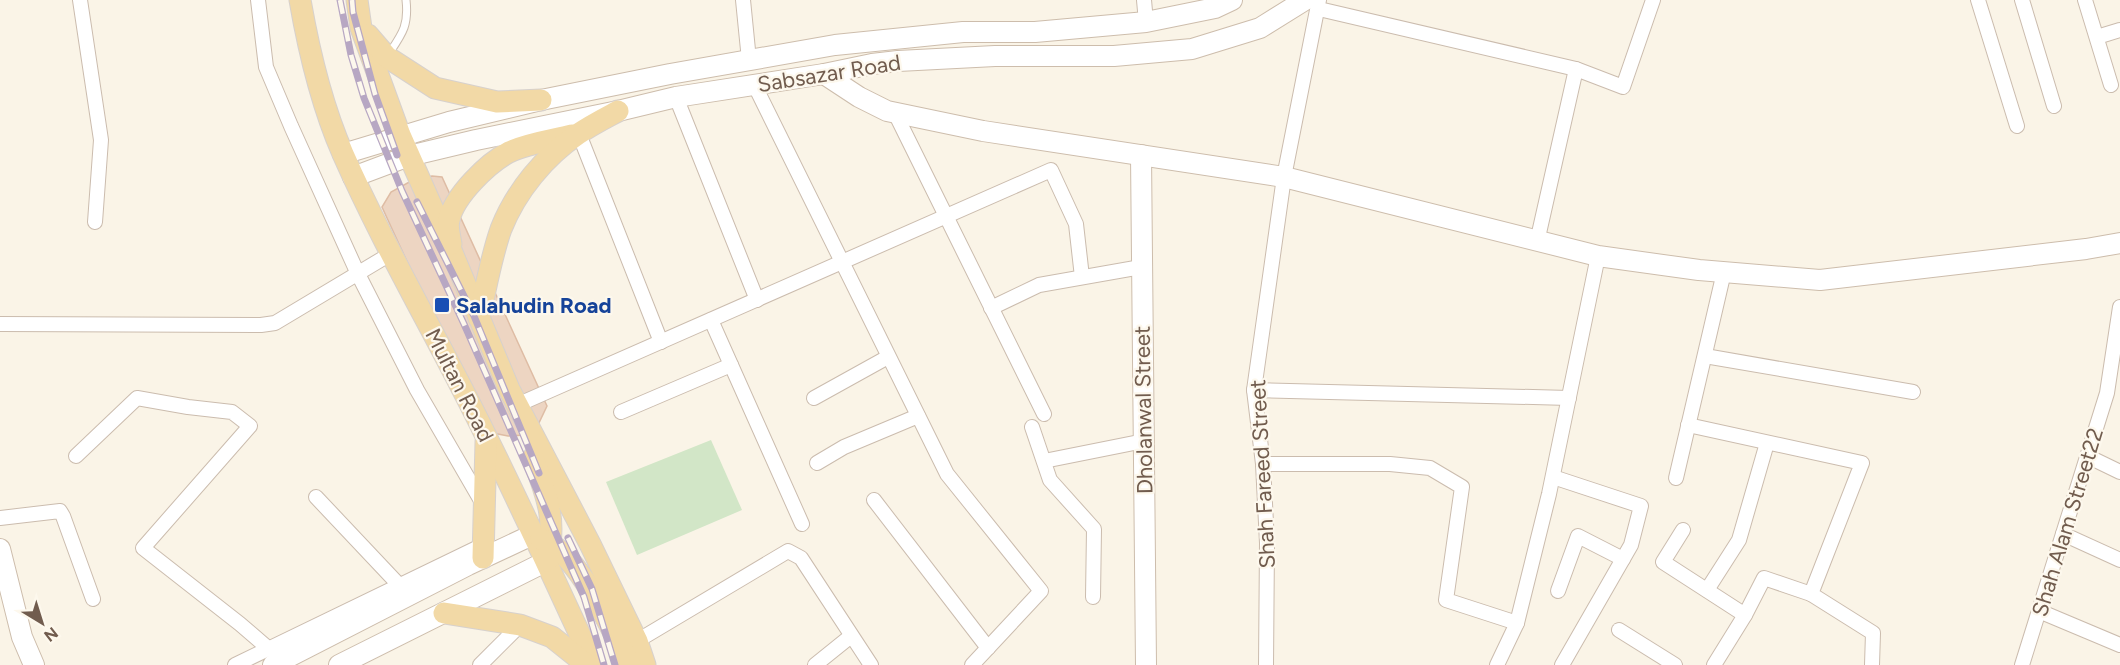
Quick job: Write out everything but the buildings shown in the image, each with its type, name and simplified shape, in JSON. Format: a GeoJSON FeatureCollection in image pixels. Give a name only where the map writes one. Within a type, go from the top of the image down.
{"type":"FeatureCollection","features":[{"type":"Feature","properties":{"kind":"main road","name":"Multan Road"},"geometry":{"type":"LineString","coordinates":[[300,0],[306,36],[326,109],[353,177],[544,546],[594,665]]}},
{"type":"Feature","properties":{"kind":"main road","name":"Multan Road"},"geometry":{"type":"LineString","coordinates":[[357,0],[362,28],[400,135],[513,397],[590,544],[637,641],[645,665]]}},
{"type":"Feature","properties":{"kind":"main road","name":"Sabsazar Road"},"geometry":{"type":"LineString","coordinates":[[343,154],[400,135],[541,100],[835,45],[963,32],[1035,32],[1146,22],[1215,8],[1232,0]]}},
{"type":"Feature","properties":{"kind":"main road","name":"Sabsazar Road"},"geometry":{"type":"LineString","coordinates":[[353,177],[409,156],[476,140],[676,97],[873,64],[995,56],[1114,56],[1192,49],[1260,28],[1314,3]]}},
{"type":"Feature","properties":{"kind":"main road"},"geometry":{"type":"LineString","coordinates":[[362,28],[387,57],[435,88],[497,102],[541,100]]}},
{"type":"Feature","properties":{"kind":"main road"},"geometry":{"type":"LineString","coordinates":[[864,42],[873,64]]}},
{"type":"Feature","properties":{"kind":"main road"},"geometry":{"type":"LineString","coordinates":[[824,74],[859,97],[895,113],[983,131],[1284,177],[1598,256],[1724,272],[1820,280],[2120,243]]}},
{"type":"Feature","properties":{"kind":"main road"},"geometry":{"type":"LineString","coordinates":[[479,318],[501,228],[516,197],[558,149],[618,111]]}},
{"type":"Feature","properties":{"kind":"main road"},"geometry":{"type":"LineString","coordinates":[[451,249],[449,221],[463,190],[485,170],[508,153],[524,146],[579,134]]}},
{"type":"Feature","properties":{"kind":"main road","name":"Dholanwal Street"},"geometry":{"type":"LineString","coordinates":[[1141,155],[1146,665]]}},
{"type":"Feature","properties":{"kind":"main road"},"geometry":{"type":"LineString","coordinates":[[339,665],[444,613],[544,546],[551,511],[513,397]]}},
{"type":"Feature","properties":{"kind":"main road"},"geometry":{"type":"LineString","coordinates":[[483,552],[486,435]]}},
{"type":"Feature","properties":{"kind":"main road"},"geometry":{"type":"LineString","coordinates":[[271,657],[483,552],[544,546],[585,579],[630,665]]}},
{"type":"Feature","properties":{"kind":"main road"},"geometry":{"type":"LineString","coordinates":[[0,549],[22,637],[34,665]]}},
{"type":"Feature","properties":{"kind":"main road"},"geometry":{"type":"LineString","coordinates":[[444,613],[520,625],[552,637],[587,665]]}},
{"type":"Feature","properties":{"kind":"street"},"geometry":{"type":"LineString","coordinates":[[80,0],[101,140],[95,222]]}},
{"type":"Feature","properties":{"kind":"street"},"geometry":{"type":"LineString","coordinates":[[258,0],[266,67],[358,274],[417,390],[485,507]]}},
{"type":"Feature","properties":{"kind":"street"},"geometry":{"type":"LineString","coordinates":[[743,0],[749,60]]}},
{"type":"Feature","properties":{"kind":"street"},"geometry":{"type":"LineString","coordinates":[[1144,0],[1146,22]]}},
{"type":"Feature","properties":{"kind":"street"},"geometry":{"type":"LineString","coordinates":[[1314,3],[1576,69],[1623,87],[1653,0]]}},
{"type":"Feature","properties":{"kind":"street"},"geometry":{"type":"LineString","coordinates":[[1978,0],[2017,126]]}},
{"type":"Feature","properties":{"kind":"street"},"geometry":{"type":"LineString","coordinates":[[2022,0],[2054,106]]}},
{"type":"Feature","properties":{"kind":"street"},"geometry":{"type":"LineString","coordinates":[[2085,0],[2111,85]]}},
{"type":"Feature","properties":{"kind":"street","name":"Shah Fareed Street"},"geometry":{"type":"LineString","coordinates":[[1266,665],[1267,543],[1263,464],[1254,390],[1284,177],[1314,3]]}},
{"type":"Feature","properties":{"kind":"street"},"geometry":{"type":"LineString","coordinates":[[2097,37],[2120,30]]}},
{"type":"Feature","properties":{"kind":"street"},"geometry":{"type":"LineString","coordinates":[[1537,242],[1576,69]]}},
{"type":"Feature","properties":{"kind":"street"},"geometry":{"type":"LineString","coordinates":[[754,84],[947,474],[1041,591],[972,665]]}},
{"type":"Feature","properties":{"kind":"street"},"geometry":{"type":"LineString","coordinates":[[676,97],[757,300]]}},
{"type":"Feature","properties":{"kind":"street"},"geometry":{"type":"LineString","coordinates":[[895,113],[1044,414]]}},
{"type":"Feature","properties":{"kind":"street"},"geometry":{"type":"LineString","coordinates":[[579,134],[661,342]]}},
{"type":"Feature","properties":{"kind":"street"},"geometry":{"type":"LineString","coordinates":[[513,397],[661,342],[1051,170],[1076,224],[1082,277]]}},
{"type":"Feature","properties":{"kind":"street"},"geometry":{"type":"LineString","coordinates":[[0,324],[268,324],[289,316],[392,253]]}},
{"type":"Feature","properties":{"kind":"street"},"geometry":{"type":"LineString","coordinates":[[1497,665],[1517,623],[1553,477],[1598,256]]}},
{"type":"Feature","properties":{"kind":"street"},"geometry":{"type":"LineString","coordinates":[[991,308],[1039,285],[1141,267]]}},
{"type":"Feature","properties":{"kind":"street"},"geometry":{"type":"LineString","coordinates":[[1676,478],[1724,272]]}},
{"type":"Feature","properties":{"kind":"street","name":"Shah Alam Street22"},"geometry":{"type":"LineString","coordinates":[[2023,664],[2107,393],[2120,307]]}},
{"type":"Feature","properties":{"kind":"street"},"geometry":{"type":"LineString","coordinates":[[711,320],[802,524]]}},
{"type":"Feature","properties":{"kind":"street"},"geometry":{"type":"LineString","coordinates":[[1705,356],[1914,392]]}},
{"type":"Feature","properties":{"kind":"street"},"geometry":{"type":"LineString","coordinates":[[814,398],[888,357]]}},
{"type":"Feature","properties":{"kind":"street"},"geometry":{"type":"LineString","coordinates":[[621,412],[731,365]]}},
{"type":"Feature","properties":{"kind":"street"},"geometry":{"type":"LineString","coordinates":[[1254,390],[1569,398]]}},
{"type":"Feature","properties":{"kind":"street"},"geometry":{"type":"LineString","coordinates":[[76,456],[137,398],[232,412],[250,426],[143,548],[240,624],[271,657]]}},
{"type":"Feature","properties":{"kind":"street"},"geometry":{"type":"LineString","coordinates":[[818,463],[844,447],[918,416]]}},
{"type":"Feature","properties":{"kind":"street"},"geometry":{"type":"LineString","coordinates":[[1688,425],[1862,463],[1811,594]]}},
{"type":"Feature","properties":{"kind":"street"},"geometry":{"type":"LineString","coordinates":[[1032,427],[1050,480],[1094,529],[1093,597]]}},
{"type":"Feature","properties":{"kind":"street"},"geometry":{"type":"LineString","coordinates":[[1044,461],[1144,441]]}},
{"type":"Feature","properties":{"kind":"street"},"geometry":{"type":"LineString","coordinates":[[1707,590],[1739,540],[1767,443]]}},
{"type":"Feature","properties":{"kind":"street"},"geometry":{"type":"LineString","coordinates":[[2087,456],[2120,471]]}},
{"type":"Feature","properties":{"kind":"street"},"geometry":{"type":"LineString","coordinates":[[1263,464],[1390,464],[1430,468],[1462,487],[1446,600],[1517,623]]}},
{"type":"Feature","properties":{"kind":"street"},"geometry":{"type":"LineString","coordinates":[[1553,477],[1641,506],[1631,545],[1562,665]]}},
{"type":"Feature","properties":{"kind":"street"},"geometry":{"type":"LineString","coordinates":[[316,497],[400,586]]}},
{"type":"Feature","properties":{"kind":"street"},"geometry":{"type":"LineString","coordinates":[[874,500],[988,648]]}},
{"type":"Feature","properties":{"kind":"street"},"geometry":{"type":"LineString","coordinates":[[0,518],[60,512],[93,599]]}},
{"type":"Feature","properties":{"kind":"street"},"geometry":{"type":"LineString","coordinates":[[1683,530],[1663,562],[1745,615]]}},
{"type":"Feature","properties":{"kind":"street"},"geometry":{"type":"LineString","coordinates":[[2063,534],[2120,560]]}},
{"type":"Feature","properties":{"kind":"street"},"geometry":{"type":"LineString","coordinates":[[1558,591],[1578,536],[1623,559]]}},
{"type":"Feature","properties":{"kind":"street"},"geometry":{"type":"LineString","coordinates":[[637,641],[788,551],[801,558],[871,665]]}},
{"type":"Feature","properties":{"kind":"street"},"geometry":{"type":"LineString","coordinates":[[235,665],[271,657],[400,586],[483,552]]}},
{"type":"Feature","properties":{"kind":"street"},"geometry":{"type":"LineString","coordinates":[[1714,665],[1745,615],[1764,578],[1811,594],[1873,633],[1872,665]]}},
{"type":"Feature","properties":{"kind":"street"},"geometry":{"type":"LineString","coordinates":[[2039,611],[2120,645]]}},
{"type":"Feature","properties":{"kind":"street"},"geometry":{"type":"LineString","coordinates":[[480,665],[520,625]]}},
{"type":"Feature","properties":{"kind":"street"},"geometry":{"type":"LineString","coordinates":[[1619,630],[1675,665]]}},
{"type":"Feature","properties":{"kind":"street"},"geometry":{"type":"LineString","coordinates":[[815,665],[851,636]]}},
{"type":"Feature","properties":{"kind":"lane"},"geometry":{"type":"LineString","coordinates":[[387,57],[406,27],[408,15],[406,0]]}},
{"type":"Feature","properties":{"kind":"green space"},"geometry":{"type":"Polygon","coordinates":[[[711,440],[742,510],[637,555],[606,482],[711,440]]]}},
{"type":"Feature","properties":{"kind":"railway"},"geometry":{"type":"LineString","coordinates":[[340,0],[351,55],[364,98],[402,191],[464,324],[584,597],[604,665]]}},
{"type":"Feature","properties":{"kind":"railway"},"geometry":{"type":"LineString","coordinates":[[352,0],[353,12],[375,94],[397,155]]}},
{"type":"Feature","properties":{"kind":"railway"},"geometry":{"type":"LineString","coordinates":[[417,202],[474,316],[539,473]]}},
{"type":"Feature","properties":{"kind":"railway"},"geometry":{"type":"LineString","coordinates":[[568,538],[592,589],[615,665]]}},
{"type":"Feature","properties":{"kind":"place","name":"Salahudin Road"},"geometry":{"type":"Point","coordinates":[442,305]}}]}
